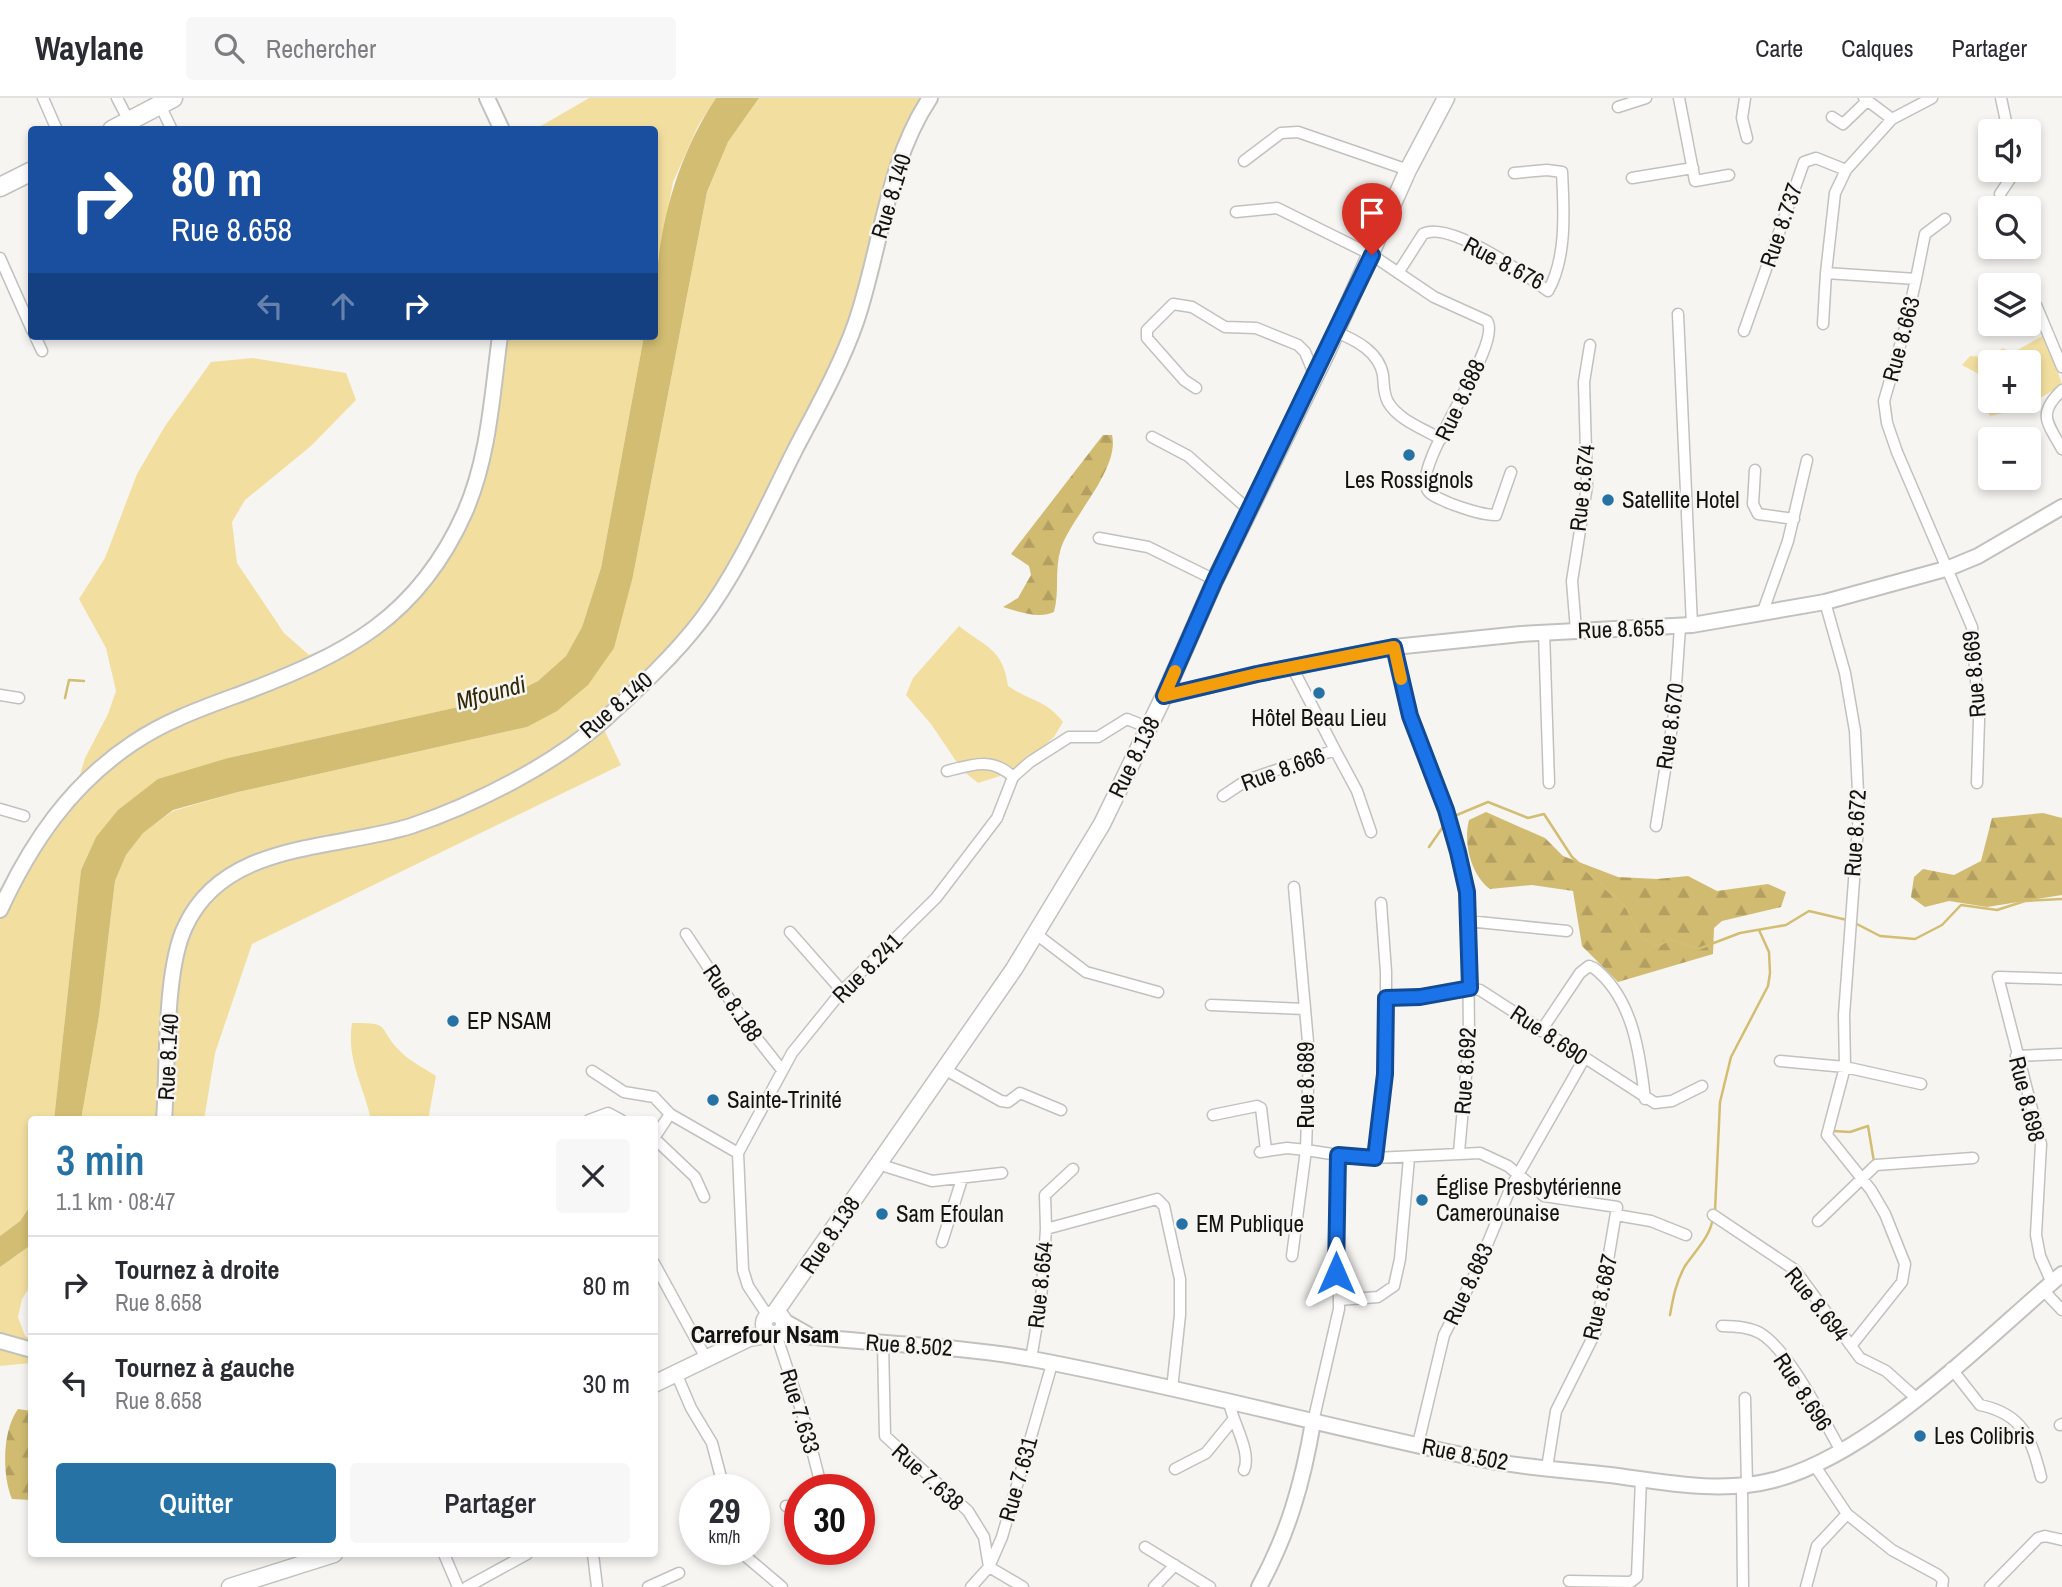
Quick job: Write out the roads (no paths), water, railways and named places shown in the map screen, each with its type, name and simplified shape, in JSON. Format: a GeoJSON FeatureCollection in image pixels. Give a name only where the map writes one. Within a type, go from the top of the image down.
{"type":"FeatureCollection","features":[{"type":"Feature","properties":{"kind":"highway"},"geometry":{"type":"LineString","coordinates":[[119,126],[166,101]]}},
{"type":"Feature","properties":{"kind":"highway"},"geometry":{"type":"LineString","coordinates":[[0,187],[28,173]]}},
{"type":"Feature","properties":{"kind":"main road"},"geometry":{"type":"LineString","coordinates":[[487,98],[500,126]]}},
{"type":"Feature","properties":{"kind":"main road","name":"Rue 8.140"},"geometry":{"type":"LineString","coordinates":[[164,1116],[174,955],[186,924],[222,882],[246,865],[267,858],[372,837],[414,825],[509,782],[601,723],[650,676],[702,619],[741,556],[856,324],[895,179],[916,123],[930,98]]}},
{"type":"Feature","properties":{"kind":"main road","name":"Rue 8.138"},"geometry":{"type":"LineString","coordinates":[[775,1324],[786,1300],[1036,934],[1102,824],[1164,696],[1215,580],[1336,332],[1408,170],[1446,98]]}},
{"type":"Feature","properties":{"kind":"main road"},"geometry":{"type":"LineString","coordinates":[[0,910],[17,872],[41,834],[76,788],[98,768],[134,742],[178,717],[332,657],[390,619],[420,585],[458,524],[478,475],[499,340]]}},
{"type":"Feature","properties":{"kind":"main road","name":"Rue 8.655"},"geometry":{"type":"LineString","coordinates":[[1164,696],[1394,647],[1544,632],[1686,626],[1825,602],[1948,568],[1978,556],[2062,507]]}},
{"type":"Feature","properties":{"kind":"main road","name":"Rue 8.502"},"geometry":{"type":"LineString","coordinates":[[775,1324],[808,1335],[929,1345],[1031,1359],[1484,1460],[1714,1486],[1774,1480],[1815,1466],[1840,1451],[1916,1398],[2052,1282]]}},
{"type":"Feature","properties":{"kind":"main road"},"geometry":{"type":"LineString","coordinates":[[658,1382],[775,1324]]}},
{"type":"Feature","properties":{"kind":"main road"},"geometry":{"type":"LineString","coordinates":[[0,1341],[28,1349]]}},
{"type":"Feature","properties":{"kind":"main road"},"geometry":{"type":"LineString","coordinates":[[1259,1587],[1279,1548],[1298,1499],[1312,1422]]}},
{"type":"Feature","properties":{"kind":"main road"},"geometry":{"type":"LineString","coordinates":[[230,1587],[265,1582],[299,1560],[316,1557]]}},
{"type":"Feature","properties":{"kind":"street"},"geometry":{"type":"LineString","coordinates":[[43,98],[55,126]]}},
{"type":"Feature","properties":{"kind":"street"},"geometry":{"type":"LineString","coordinates":[[117,98],[129,121]]}},
{"type":"Feature","properties":{"kind":"street"},"geometry":{"type":"LineString","coordinates":[[1618,107],[1646,98]]}},
{"type":"Feature","properties":{"kind":"street"},"geometry":{"type":"LineString","coordinates":[[1679,98],[1695,181],[1729,175]]}},
{"type":"Feature","properties":{"kind":"street"},"geometry":{"type":"LineString","coordinates":[[1745,98],[1742,118],[1747,138]]}},
{"type":"Feature","properties":{"kind":"street"},"geometry":{"type":"LineString","coordinates":[[1823,324],[1835,193],[1846,170],[1892,119],[1932,98]]}},
{"type":"Feature","properties":{"kind":"street"},"geometry":{"type":"LineString","coordinates":[[2001,98],[2005,119]]}},
{"type":"Feature","properties":{"kind":"street"},"geometry":{"type":"LineString","coordinates":[[1832,117],[1843,124],[1848,122],[1865,99],[1892,119]]}},
{"type":"Feature","properties":{"kind":"street"},"geometry":{"type":"LineString","coordinates":[[166,101],[171,126]]}},
{"type":"Feature","properties":{"kind":"street"},"geometry":{"type":"LineString","coordinates":[[1244,161],[1281,133],[1298,132],[1408,170]]}},
{"type":"Feature","properties":{"kind":"street","name":"Rue 8.737"},"geometry":{"type":"LineString","coordinates":[[1744,331],[1804,162],[1816,158],[1846,170]]}},
{"type":"Feature","properties":{"kind":"street"},"geometry":{"type":"LineString","coordinates":[[1632,178],[1693,169]]}},
{"type":"Feature","properties":{"kind":"street","name":"Rue 8.676"},"geometry":{"type":"LineString","coordinates":[[1398,272],[1423,234],[1435,232],[1487,252],[1520,270],[1548,292],[1557,276],[1562,242],[1562,172],[1547,170],[1514,173]]}},
{"type":"Feature","properties":{"kind":"street"},"geometry":{"type":"LineString","coordinates":[[2000,194],[2008,182]]}},
{"type":"Feature","properties":{"kind":"street","name":"Rue 8.688"},"geometry":{"type":"LineString","coordinates":[[1236,212],[1277,208],[1372,255],[1434,297],[1490,326],[1481,356],[1441,439],[1425,481],[1427,489],[1435,497],[1496,515],[1511,472]]}},
{"type":"Feature","properties":{"kind":"street"},"geometry":{"type":"LineString","coordinates":[[1916,279],[1925,234],[1945,219]]}},
{"type":"Feature","properties":{"kind":"street"},"geometry":{"type":"LineString","coordinates":[[0,258],[28,321]]}},
{"type":"Feature","properties":{"kind":"street","name":"Rue 8.663"},"geometry":{"type":"LineString","coordinates":[[1826,272],[1916,279],[1906,328],[1884,401],[1887,423],[1897,452],[1948,568]]}},
{"type":"Feature","properties":{"kind":"street"},"geometry":{"type":"LineString","coordinates":[[1196,388],[1184,380],[1147,338],[1147,330],[1173,304],[1192,307],[1225,327],[1256,328],[1298,345],[1305,352],[1315,376]]}},
{"type":"Feature","properties":{"kind":"street","name":"Rue 8.670"},"geometry":{"type":"LineString","coordinates":[[1656,826],[1686,626],[1678,314]]}},
{"type":"Feature","properties":{"kind":"street"},"geometry":{"type":"LineString","coordinates":[[2041,317],[2062,368]]}},
{"type":"Feature","properties":{"kind":"street"},"geometry":{"type":"LineString","coordinates":[[1336,332],[1372,353],[1383,375],[1388,401],[1394,410],[1441,439]]}},
{"type":"Feature","properties":{"kind":"street"},"geometry":{"type":"LineString","coordinates":[[37,340],[42,351]]}},
{"type":"Feature","properties":{"kind":"street","name":"Rue 8.674"},"geometry":{"type":"LineString","coordinates":[[1576,630],[1572,581],[1587,486],[1584,382],[1590,345]]}},
{"type":"Feature","properties":{"kind":"street"},"geometry":{"type":"LineString","coordinates":[[2062,390],[2049,402],[2046,422],[2062,449]]}},
{"type":"Feature","properties":{"kind":"street"},"geometry":{"type":"LineString","coordinates":[[1152,437],[1188,456],[1249,510]]}},
{"type":"Feature","properties":{"kind":"street"},"geometry":{"type":"LineString","coordinates":[[1762,614],[1794,519],[1807,460]]}},
{"type":"Feature","properties":{"kind":"street"},"geometry":{"type":"LineString","coordinates":[[1755,470],[1753,504],[1758,514],[1794,519]]}},
{"type":"Feature","properties":{"kind":"street"},"geometry":{"type":"LineString","coordinates":[[1099,538],[1148,547],[1215,580]]}},
{"type":"Feature","properties":{"kind":"street","name":"Rue 8.669"},"geometry":{"type":"LineString","coordinates":[[1948,568],[1972,627],[1979,720],[1977,783]]}},
{"type":"Feature","properties":{"kind":"street","name":"Rue 8.672"},"geometry":{"type":"LineString","coordinates":[[1825,602],[1845,673],[1859,765],[1858,849],[1852,888],[1844,1014],[1845,1067],[1828,1135],[1862,1179]]}},
{"type":"Feature","properties":{"kind":"street"},"geometry":{"type":"LineString","coordinates":[[1544,632],[1549,783]]}},
{"type":"Feature","properties":{"kind":"street","name":"Rue 8.692"},"geometry":{"type":"LineString","coordinates":[[1394,647],[1410,716],[1446,810],[1467,892],[1470,988],[1459,1152]]}},
{"type":"Feature","properties":{"kind":"street","name":"Rue 8.666"},"geometry":{"type":"LineString","coordinates":[[1223,796],[1247,780],[1335,750],[1292,667]]}},
{"type":"Feature","properties":{"kind":"street"},"geometry":{"type":"LineString","coordinates":[[0,695],[19,698]]}},
{"type":"Feature","properties":{"kind":"street"},"geometry":{"type":"LineString","coordinates":[[947,771],[991,763],[1003,767],[1013,777],[1030,762],[1069,737],[1098,737],[1127,719],[1149,728]]}},
{"type":"Feature","properties":{"kind":"street"},"geometry":{"type":"LineString","coordinates":[[1335,750],[1357,791],[1371,832]]}},
{"type":"Feature","properties":{"kind":"street","name":"Rue 8.241"},"geometry":{"type":"LineString","coordinates":[[738,1153],[782,1070],[806,1033],[842,991],[936,898],[997,818],[1013,777]]}},
{"type":"Feature","properties":{"kind":"street"},"geometry":{"type":"LineString","coordinates":[[0,809],[23,816]]}},
{"type":"Feature","properties":{"kind":"street","name":"Rue 8.689"},"geometry":{"type":"LineString","coordinates":[[1294,887],[1309,1053],[1306,1150],[1338,1155],[1336,1262],[1339,1300],[1312,1422]]}},
{"type":"Feature","properties":{"kind":"street"},"geometry":{"type":"LineString","coordinates":[[1375,1158],[1385,1074],[1386,998],[1381,903]]}},
{"type":"Feature","properties":{"kind":"street"},"geometry":{"type":"LineString","coordinates":[[1468,921],[1567,931]]}},
{"type":"Feature","properties":{"kind":"street"},"geometry":{"type":"LineString","coordinates":[[790,932],[842,991]]}},
{"type":"Feature","properties":{"kind":"street","name":"Rue 8.188"},"geometry":{"type":"LineString","coordinates":[[686,934],[748,1027],[782,1070]]}},
{"type":"Feature","properties":{"kind":"street"},"geometry":{"type":"LineString","coordinates":[[1036,934],[1086,972],[1158,992]]}},
{"type":"Feature","properties":{"kind":"street"},"geometry":{"type":"LineString","coordinates":[[1541,1031],[1580,973],[1589,966],[1594,968],[1627,1014],[1641,1059],[1645,1099],[1655,1103],[1672,1101],[1702,1086]]}},
{"type":"Feature","properties":{"kind":"street","name":"Rue 8.698"},"geometry":{"type":"LineString","coordinates":[[2052,1282],[2040,1256],[2036,1235],[2041,1144],[2016,1056],[1998,978],[2062,979]]}},
{"type":"Feature","properties":{"kind":"street"},"geometry":{"type":"LineString","coordinates":[[1386,998],[1420,997],[1470,988]]}},
{"type":"Feature","properties":{"kind":"street","name":"Rue 8.690"},"geometry":{"type":"LineString","coordinates":[[1470,988],[1489,994],[1645,1099]]}},
{"type":"Feature","properties":{"kind":"street"},"geometry":{"type":"LineString","coordinates":[[1211,1004],[1304,1009]]}},
{"type":"Feature","properties":{"kind":"street"},"geometry":{"type":"LineString","coordinates":[[2016,1056],[2062,1054]]}},
{"type":"Feature","properties":{"kind":"street","name":"Rue 8.683"},"geometry":{"type":"LineString","coordinates":[[1418,1444],[1441,1342],[1474,1276],[1518,1176],[1584,1059]]}},
{"type":"Feature","properties":{"kind":"street"},"geometry":{"type":"LineString","coordinates":[[1780,1061],[1845,1067],[1921,1084]]}},
{"type":"Feature","properties":{"kind":"street"},"geometry":{"type":"LineString","coordinates":[[944,1069],[1001,1101],[1007,1102],[1020,1093],[1061,1110]]}},
{"type":"Feature","properties":{"kind":"street"},"geometry":{"type":"LineString","coordinates":[[592,1071],[624,1092],[653,1097],[670,1114],[738,1153],[743,1270],[748,1286],[775,1324]]}},
{"type":"Feature","properties":{"kind":"street"},"geometry":{"type":"LineString","coordinates":[[1213,1115],[1257,1106],[1261,1108],[1263,1151],[1287,1148],[1306,1150],[1292,1256]]}},
{"type":"Feature","properties":{"kind":"street"},"geometry":{"type":"LineString","coordinates":[[598,1116],[608,1112],[614,1116]]}},
{"type":"Feature","properties":{"kind":"street"},"geometry":{"type":"LineString","coordinates":[[658,1132],[670,1114]]}},
{"type":"Feature","properties":{"kind":"street"},"geometry":{"type":"LineString","coordinates":[[658,1142],[695,1177],[704,1197]]}},
{"type":"Feature","properties":{"kind":"street"},"geometry":{"type":"LineString","coordinates":[[1338,1155],[1409,1158],[1459,1152],[1490,1156],[1544,1196],[1617,1207],[1616,1215],[1651,1221],[1686,1235]]}},
{"type":"Feature","properties":{"kind":"street"},"geometry":{"type":"LineString","coordinates":[[1339,1300],[1378,1297],[1394,1286],[1400,1259],[1409,1158]]}},
{"type":"Feature","properties":{"kind":"street"},"geometry":{"type":"LineString","coordinates":[[1818,1221],[1876,1165],[1973,1158]]}},
{"type":"Feature","properties":{"kind":"street"},"geometry":{"type":"LineString","coordinates":[[878,1164],[919,1179],[962,1179],[1002,1173]]}},
{"type":"Feature","properties":{"kind":"street"},"geometry":{"type":"LineString","coordinates":[[1046,1229],[1045,1195],[1073,1169]]}},
{"type":"Feature","properties":{"kind":"street"},"geometry":{"type":"LineString","coordinates":[[942,1242],[962,1179]]}},
{"type":"Feature","properties":{"kind":"street"},"geometry":{"type":"LineString","coordinates":[[1851,1346],[1902,1282],[1905,1270],[1885,1214],[1862,1179]]}},
{"type":"Feature","properties":{"kind":"street","name":"Rue 8.654"},"geometry":{"type":"LineString","coordinates":[[1031,1359],[1041,1300],[1046,1229],[1152,1199],[1161,1201],[1173,1240],[1180,1279],[1180,1315],[1172,1390]]}},
{"type":"Feature","properties":{"kind":"street","name":"Rue 8.687"},"geometry":{"type":"LineString","coordinates":[[1547,1468],[1556,1411],[1596,1331],[1616,1215]]}},
{"type":"Feature","properties":{"kind":"street","name":"Rue 8.694"},"geometry":{"type":"LineString","coordinates":[[1713,1215],[1795,1270],[1860,1358],[1886,1371],[1916,1398]]}},
{"type":"Feature","properties":{"kind":"street"},"geometry":{"type":"LineString","coordinates":[[658,1270],[706,1358]]}},
{"type":"Feature","properties":{"kind":"street"},"geometry":{"type":"LineString","coordinates":[[2052,1282],[2062,1310]]}},
{"type":"Feature","properties":{"kind":"street","name":"Rue 7.633"},"geometry":{"type":"LineString","coordinates":[[775,1324],[818,1474]]}},
{"type":"Feature","properties":{"kind":"street","name":"Rue 8.696"},"geometry":{"type":"LineString","coordinates":[[1722,1326],[1746,1328],[1762,1334],[1803,1386],[1840,1451]]}},
{"type":"Feature","properties":{"kind":"street","name":"Rue 7.638"},"geometry":{"type":"LineString","coordinates":[[883,1343],[885,1436],[968,1511],[984,1537],[989,1567]]}},
{"type":"Feature","properties":{"kind":"street","name":"Rue 7.631"},"geometry":{"type":"LineString","coordinates":[[971,1587],[989,1567],[1002,1537],[1052,1364]]}},
{"type":"Feature","properties":{"kind":"street"},"geometry":{"type":"LineString","coordinates":[[1951,1368],[1980,1405],[2002,1410],[2031,1441],[2041,1476]]}},
{"type":"Feature","properties":{"kind":"street"},"geometry":{"type":"LineString","coordinates":[[676,1373],[691,1408],[712,1443],[720,1474]]}},
{"type":"Feature","properties":{"kind":"street"},"geometry":{"type":"LineString","coordinates":[[1743,1587],[1745,1398]]}},
{"type":"Feature","properties":{"kind":"street"},"geometry":{"type":"LineString","coordinates":[[1229,1402],[1232,1421],[1247,1459],[1244,1470]]}},
{"type":"Feature","properties":{"kind":"street"},"geometry":{"type":"LineString","coordinates":[[1175,1469],[1206,1453],[1232,1421]]}},
{"type":"Feature","properties":{"kind":"street"},"geometry":{"type":"LineString","coordinates":[[1815,1466],[1847,1514],[1892,1550],[1943,1583],[1954,1587]]}},
{"type":"Feature","properties":{"kind":"street"},"geometry":{"type":"LineString","coordinates":[[1569,1581],[1631,1582],[1637,1577],[1641,1479]]}},
{"type":"Feature","properties":{"kind":"street"},"geometry":{"type":"LineString","coordinates":[[1807,1587],[1817,1546],[1847,1514]]}},
{"type":"Feature","properties":{"kind":"street"},"geometry":{"type":"LineString","coordinates":[[1990,1587],[2038,1538],[2045,1536],[2062,1540]]}},
{"type":"Feature","properties":{"kind":"street"},"geometry":{"type":"LineString","coordinates":[[1145,1547],[1210,1587]]}},
{"type":"Feature","properties":{"kind":"street"},"geometry":{"type":"LineString","coordinates":[[445,1557],[458,1587]]}},
{"type":"Feature","properties":{"kind":"street"},"geometry":{"type":"LineString","coordinates":[[467,1587],[522,1557]]}},
{"type":"Feature","properties":{"kind":"street"},"geometry":{"type":"LineString","coordinates":[[593,1557],[597,1587]]}},
{"type":"Feature","properties":{"kind":"street"},"geometry":{"type":"LineString","coordinates":[[756,1565],[782,1587]]}},
{"type":"Feature","properties":{"kind":"street"},"geometry":{"type":"LineString","coordinates":[[1154,1587],[1175,1565]]}},
{"type":"Feature","properties":{"kind":"street"},"geometry":{"type":"LineString","coordinates":[[989,1567],[1023,1587]]}},
{"type":"Feature","properties":{"kind":"street"},"geometry":{"type":"LineString","coordinates":[[648,1587],[679,1573]]}},
{"type":"Feature","properties":{"kind":"waterway"},"geometry":{"type":"LineString","coordinates":[[65,698],[69,680],[84,681]]}},
{"type":"Feature","properties":{"kind":"waterway"},"geometry":{"type":"LineString","coordinates":[[1452,817],[1488,802],[1528,818],[1544,814],[1572,857],[1627,908],[1641,938],[1658,946],[1670,939],[1698,949],[1740,933],[1786,925],[1809,911],[1847,920]]}},
{"type":"Feature","properties":{"kind":"waterway"},"geometry":{"type":"LineString","coordinates":[[1429,847],[1447,821]]}},
{"type":"Feature","properties":{"kind":"waterway"},"geometry":{"type":"LineString","coordinates":[[1853,922],[1880,936],[1915,939],[1942,925],[1961,905],[1997,910],[2025,901],[2062,899]]}},
{"type":"Feature","properties":{"kind":"waterway"},"geometry":{"type":"LineString","coordinates":[[1715,1211],[1720,1102],[1731,1057],[1768,986],[1769,952],[1759,930]]}},
{"type":"Feature","properties":{"kind":"waterway"},"geometry":{"type":"LineString","coordinates":[[1833,1131],[1850,1132],[1868,1126],[1874,1162]]}},
{"type":"Feature","properties":{"kind":"waterway"},"geometry":{"type":"LineString","coordinates":[[1670,1315],[1682,1272],[1706,1237],[1713,1218]]}},
{"type":"Feature","properties":{"kind":"place","name":"Les Rossignols"},"geometry":{"type":"Point","coordinates":[1409,455]}},
{"type":"Feature","properties":{"kind":"place","name":"Satellite Hotel"},"geometry":{"type":"Point","coordinates":[1608,500]}},
{"type":"Feature","properties":{"kind":"place","name":"Hôtel Beau Lieu"},"geometry":{"type":"Point","coordinates":[1319,693]}},
{"type":"Feature","properties":{"kind":"place","name":"EP NSAM"},"geometry":{"type":"Point","coordinates":[453,1021]}},
{"type":"Feature","properties":{"kind":"place","name":"Sainte-Trinité"},"geometry":{"type":"Point","coordinates":[713,1100]}},
{"type":"Feature","properties":{"kind":"place","name":"Église Presbytérienne Camerounaise"},"geometry":{"type":"Point","coordinates":[1422,1200]}},
{"type":"Feature","properties":{"kind":"place","name":"Sam Efoulan"},"geometry":{"type":"Point","coordinates":[882,1214]}},
{"type":"Feature","properties":{"kind":"place","name":"EM Publique"},"geometry":{"type":"Point","coordinates":[1182,1224]}},
{"type":"Feature","properties":{"kind":"place","name":"Les Colibris"},"geometry":{"type":"Point","coordinates":[1920,1436]}},
{"type":"Feature","properties":{"kind":"district","name":"Carrefour Nsam"},"geometry":{"type":"Point","coordinates":[765,1335]}},
{"type":"Feature","properties":{"kind":"water label","name":"Mfoundi"},"geometry":{"type":"Point","coordinates":[491,693]}}]}
